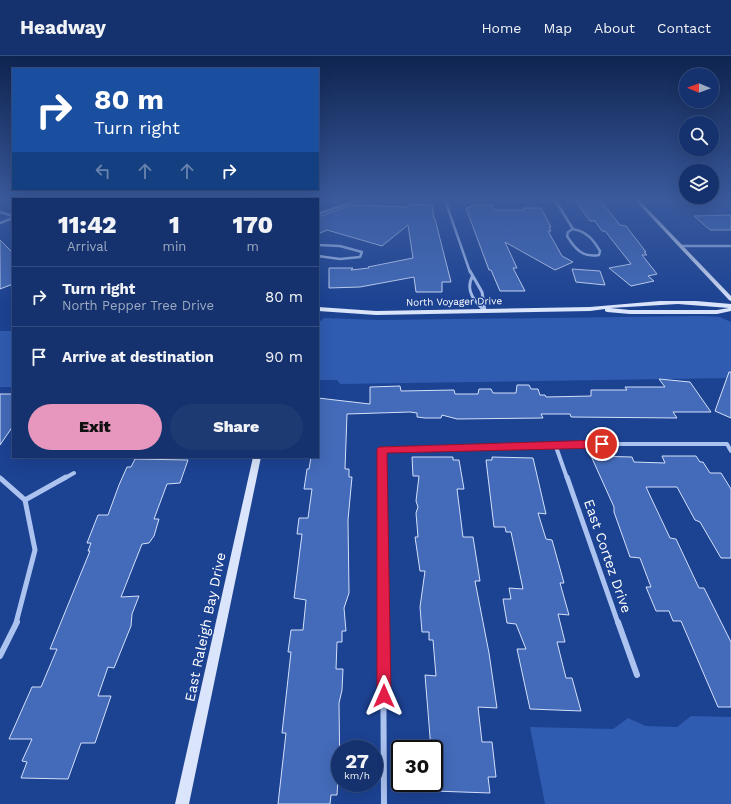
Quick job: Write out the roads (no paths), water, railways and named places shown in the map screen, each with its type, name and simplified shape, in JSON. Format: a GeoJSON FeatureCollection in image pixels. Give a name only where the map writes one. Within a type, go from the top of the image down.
{"type":"FeatureCollection","features":[{"type":"Feature","properties":{"kind":"street"},"geometry":{"type":"LineString","coordinates":[[458,235],[472,277],[479,283],[485,299],[485,311]]}},
{"type":"Feature","properties":{"kind":"street"},"geometry":{"type":"LineString","coordinates":[[567,235],[574,248],[582,254],[592,257],[599,255],[600,250],[589,235]]}},
{"type":"Feature","properties":{"kind":"street"},"geometry":{"type":"LineString","coordinates":[[670,235],[731,299]]}},
{"type":"Feature","properties":{"kind":"street"},"geometry":{"type":"LineString","coordinates":[[319,245],[335,244],[355,248],[362,252],[360,257],[350,259],[319,256]]}},
{"type":"Feature","properties":{"kind":"street"},"geometry":{"type":"LineString","coordinates":[[681,246],[731,246]]}},
{"type":"Feature","properties":{"kind":"street"},"geometry":{"type":"LineString","coordinates":[[472,277],[468,283],[473,300],[485,311]]}},
{"type":"Feature","properties":{"kind":"street","name":"North Voyager Drive"},"geometry":{"type":"LineString","coordinates":[[319,309],[376,313],[590,309],[630,312],[717,312],[731,308]]}},
{"type":"Feature","properties":{"kind":"street"},"geometry":{"type":"LineString","coordinates":[[384,804],[382,449],[555,444],[726,444],[731,451]]}},
{"type":"Feature","properties":{"kind":"street","name":"East Cortez Drive"},"geometry":{"type":"LineString","coordinates":[[555,444],[637,675]]}},
{"type":"Feature","properties":{"kind":"street","name":"East Raleigh Bay Drive"},"geometry":{"type":"LineString","coordinates":[[182,804],[257,458]]}},
{"type":"Feature","properties":{"kind":"street"},"geometry":{"type":"LineString","coordinates":[[25,500],[74,473]]}},
{"type":"Feature","properties":{"kind":"street"},"geometry":{"type":"LineString","coordinates":[[0,478],[25,500],[35,550],[16,624],[0,656]]}}]}
